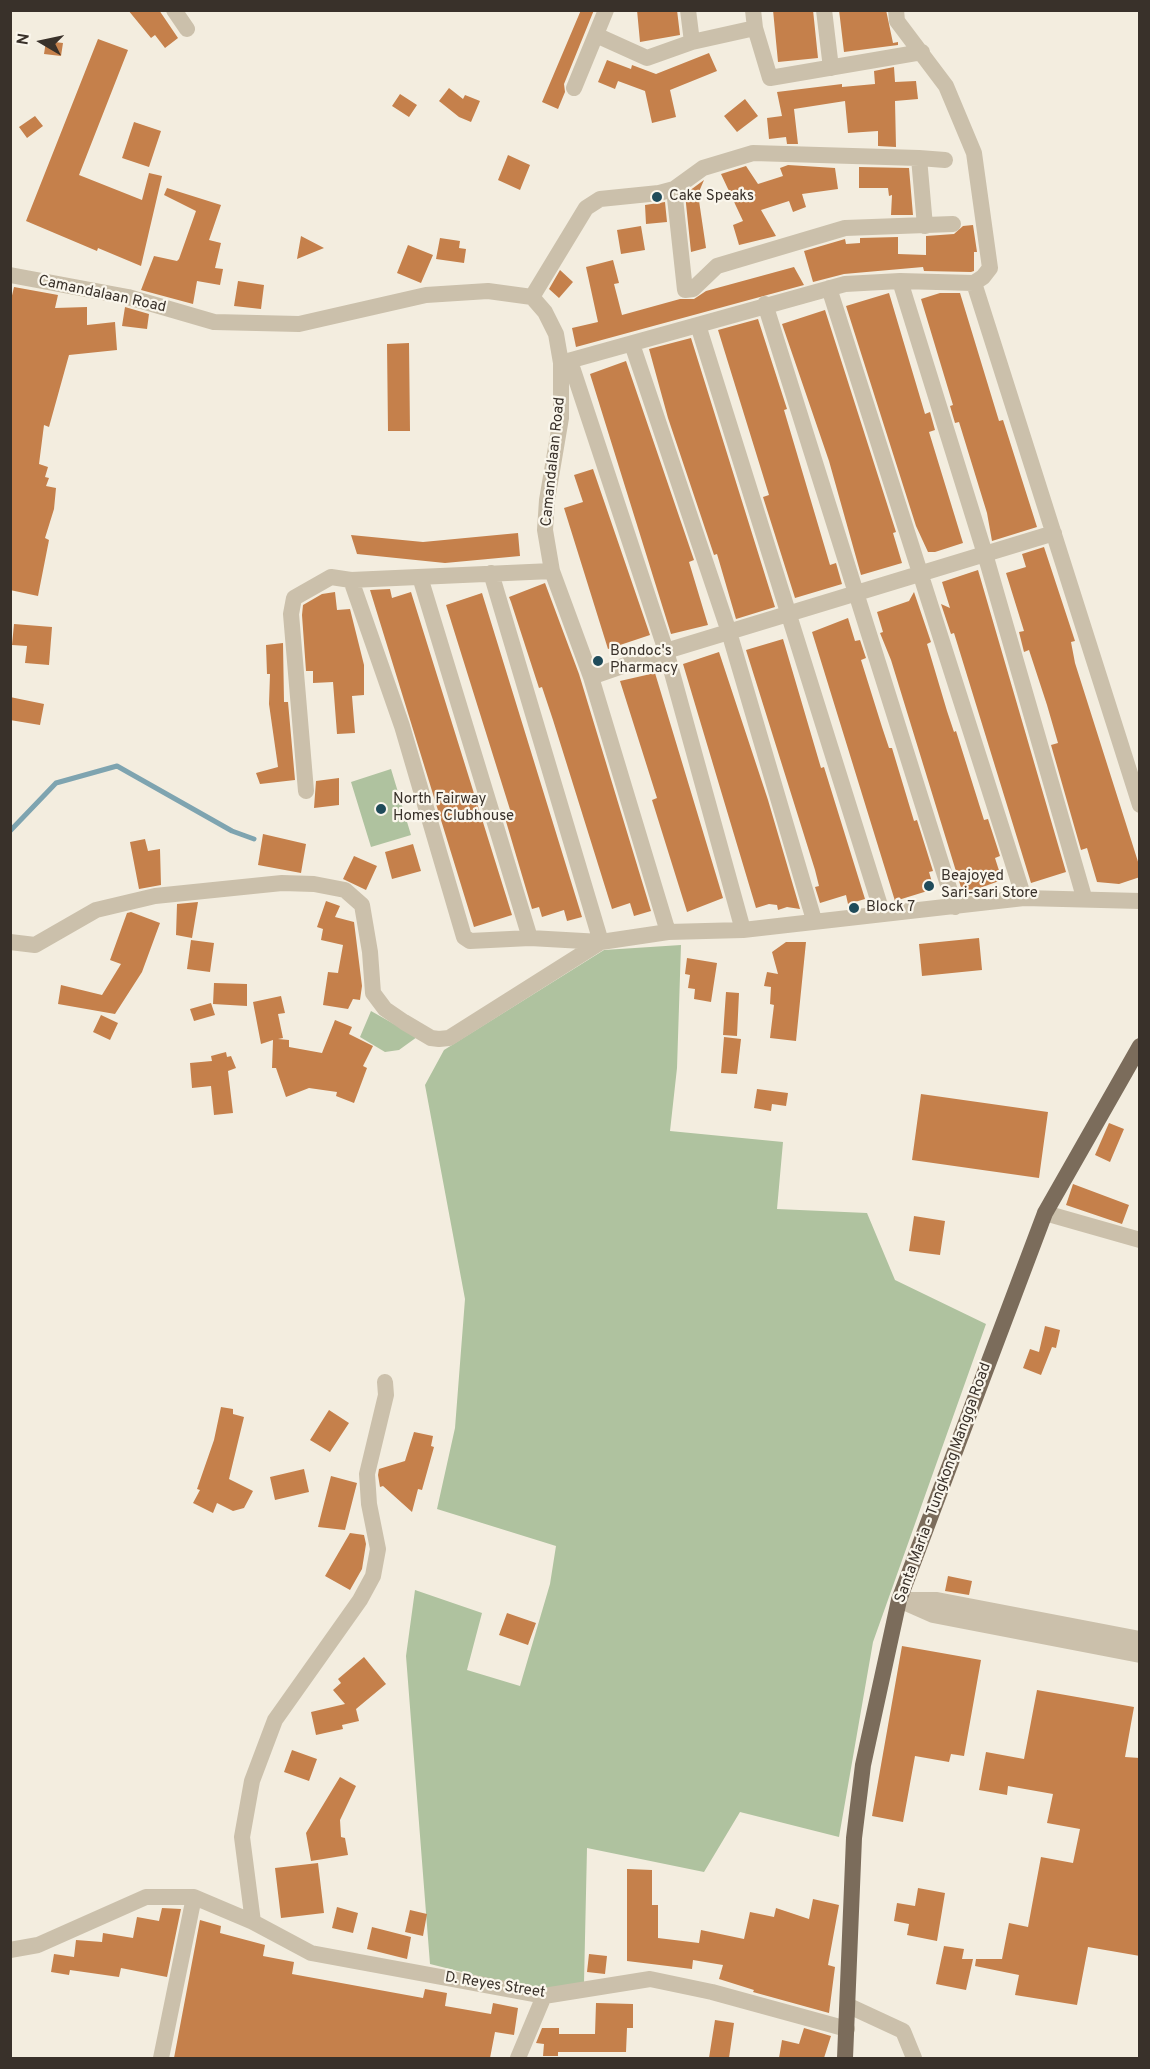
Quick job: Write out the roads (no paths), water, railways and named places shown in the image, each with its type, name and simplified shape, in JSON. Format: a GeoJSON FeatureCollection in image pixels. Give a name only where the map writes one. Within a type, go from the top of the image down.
{"type":"FeatureCollection","features":[{"type":"Feature","properties":{"kind":"main road","name":"Santa Maria - Tungkong Mangga Road"},"geometry":{"type":"LineString","coordinates":[[845,2058],[849,2006],[854,1838],[862,1765],[899,1600],[1045,1213],[1140,1046]]}},
{"type":"Feature","properties":{"kind":"street"},"geometry":{"type":"LineString","coordinates":[[174,10],[187,29]]}},
{"type":"Feature","properties":{"kind":"street"},"geometry":{"type":"LineString","coordinates":[[574,88],[606,10]]}},
{"type":"Feature","properties":{"kind":"street"},"geometry":{"type":"LineString","coordinates":[[688,10],[692,42]]}},
{"type":"Feature","properties":{"kind":"street"},"geometry":{"type":"LineString","coordinates":[[753,10],[770,78],[922,52]]}},
{"type":"Feature","properties":{"kind":"street"},"geometry":{"type":"LineString","coordinates":[[824,10],[831,68]]}},
{"type":"Feature","properties":{"kind":"street"},"geometry":{"type":"LineString","coordinates":[[742,930],[666,651],[566,362],[765,304],[845,284],[900,281],[974,283],[990,268],[974,153],[946,86],[897,21],[896,10]]}},
{"type":"Feature","properties":{"kind":"street"},"geometry":{"type":"LineString","coordinates":[[596,35],[648,58],[692,42],[756,28]]}},
{"type":"Feature","properties":{"kind":"street"},"geometry":{"type":"LineString","coordinates":[[532,297],[592,202],[674,189],[703,168],[753,153],[945,160]]}},
{"type":"Feature","properties":{"kind":"street"},"geometry":{"type":"LineString","coordinates":[[920,158],[925,226]]}},
{"type":"Feature","properties":{"kind":"street"},"geometry":{"type":"LineString","coordinates":[[674,189],[685,290],[693,289],[717,266],[845,228],[953,224]]}},
{"type":"Feature","properties":{"kind":"street","name":"Camandalaan Road"},"geometry":{"type":"LineString","coordinates":[[10,275],[128,297],[214,322],[299,324],[426,295],[488,291],[532,297],[545,312],[566,362],[561,417],[547,500],[545,530],[552,571],[591,677],[668,932]]}},
{"type":"Feature","properties":{"kind":"street"},"geometry":{"type":"LineString","coordinates":[[900,281],[986,554],[1084,897]]}},
{"type":"Feature","properties":{"kind":"street"},"geometry":{"type":"LineString","coordinates":[[974,283],[1140,805]]}},
{"type":"Feature","properties":{"kind":"street"},"geometry":{"type":"LineString","coordinates":[[830,288],[1024,898]]}},
{"type":"Feature","properties":{"kind":"street"},"geometry":{"type":"LineString","coordinates":[[765,304],[955,907]]}},
{"type":"Feature","properties":{"kind":"street"},"geometry":{"type":"LineString","coordinates":[[698,325],[882,912]]}},
{"type":"Feature","properties":{"kind":"street"},"geometry":{"type":"LineString","coordinates":[[632,344],[729,632],[814,920]]}},
{"type":"Feature","properties":{"kind":"street"},"geometry":{"type":"LineString","coordinates":[[591,677],[666,651],[1054,533]]}},
{"type":"Feature","properties":{"kind":"street"},"geometry":{"type":"LineString","coordinates":[[306,791],[291,614],[294,598],[331,577],[351,580],[552,571]]}},
{"type":"Feature","properties":{"kind":"street"},"geometry":{"type":"LineString","coordinates":[[491,573],[601,942]]}},
{"type":"Feature","properties":{"kind":"street"},"geometry":{"type":"LineString","coordinates":[[420,577],[530,938]]}},
{"type":"Feature","properties":{"kind":"street"},"geometry":{"type":"LineString","coordinates":[[351,580],[402,726],[464,937],[479,943],[530,938],[601,942],[668,932],[742,930],[882,912],[955,907],[1024,898],[1084,897],[1140,901]]}},
{"type":"Feature","properties":{"kind":"street"},"geometry":{"type":"LineString","coordinates":[[10,942],[35,945],[96,910],[155,896],[282,883],[314,884],[345,890],[362,905],[370,952],[373,993],[385,1009],[431,1038],[439,1039],[449,1038],[601,942]]}},
{"type":"Feature","properties":{"kind":"street"},"geometry":{"type":"LineString","coordinates":[[1045,1213],[1140,1240]]}},
{"type":"Feature","properties":{"kind":"street"},"geometry":{"type":"LineString","coordinates":[[253,1922],[242,1836],[252,1781],[275,1720],[360,1600],[373,1576],[378,1549],[369,1504],[367,1474],[386,1395],[385,1382]]}},
{"type":"Feature","properties":{"kind":"street"},"geometry":{"type":"LineString","coordinates":[[899,1600],[937,1600],[1140,1639]]}},
{"type":"Feature","properties":{"kind":"street"},"geometry":{"type":"LineString","coordinates":[[899,1600],[933,1615],[1140,1655]]}},
{"type":"Feature","properties":{"kind":"street"},"geometry":{"type":"LineString","coordinates":[[10,1950],[38,1945],[146,1897],[194,1897],[161,2058]]}},
{"type":"Feature","properties":{"kind":"street","name":"D. Reyes Street"},"geometry":{"type":"LineString","coordinates":[[194,1897],[253,1922],[311,1953],[544,1996],[650,1979],[712,1992],[847,2029]]}},
{"type":"Feature","properties":{"kind":"street"},"geometry":{"type":"LineString","coordinates":[[518,2058],[544,1996]]}},
{"type":"Feature","properties":{"kind":"street"},"geometry":{"type":"LineString","coordinates":[[849,2006],[903,2031],[914,2058]]}},
{"type":"Feature","properties":{"kind":"waterway"},"geometry":{"type":"LineString","coordinates":[[10,831],[56,783],[117,766],[232,831],[254,839]]}},
{"type":"Feature","properties":{"kind":"place","name":"Cake Speaks"},"geometry":{"type":"Point","coordinates":[657,197]}},
{"type":"Feature","properties":{"kind":"place","name":"Bondoc's Pharmacy"},"geometry":{"type":"Point","coordinates":[598,661]}},
{"type":"Feature","properties":{"kind":"place","name":"North Fairway Homes Clubhouse"},"geometry":{"type":"Point","coordinates":[381,809]}},
{"type":"Feature","properties":{"kind":"place","name":"Beajoyed Sari-sari Store"},"geometry":{"type":"Point","coordinates":[929,886]}},
{"type":"Feature","properties":{"kind":"place","name":"Block 7"},"geometry":{"type":"Point","coordinates":[854,908]}}]}
